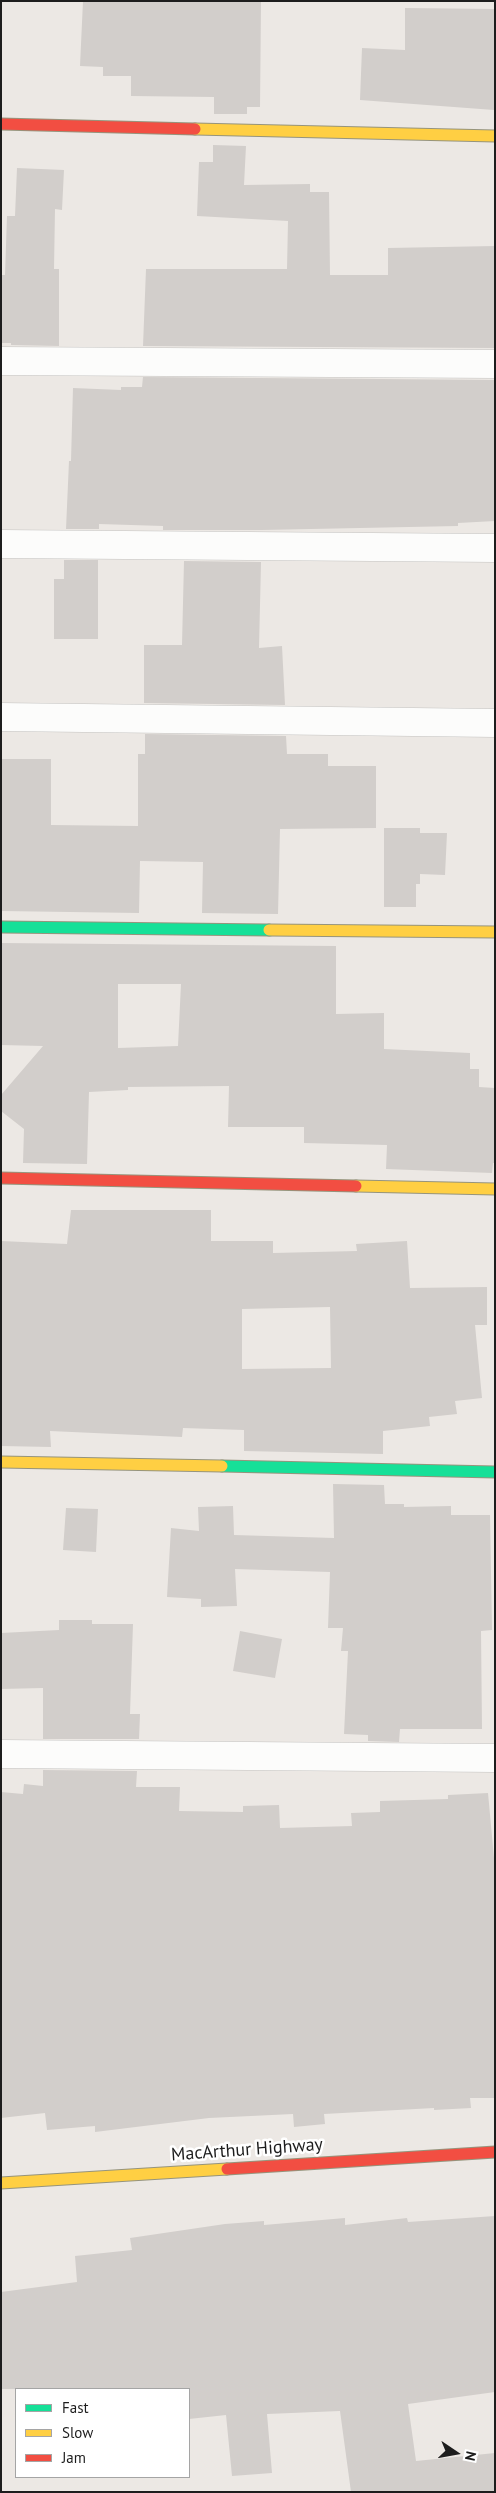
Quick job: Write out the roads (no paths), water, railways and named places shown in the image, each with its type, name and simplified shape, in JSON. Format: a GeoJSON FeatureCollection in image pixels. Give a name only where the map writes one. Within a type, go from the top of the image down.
{"type":"FeatureCollection","features":[{"type":"Feature","properties":{"kind":"main road"},"geometry":{"type":"LineString","coordinates":[[1,124],[495,136]]}},
{"type":"Feature","properties":{"kind":"main road"},"geometry":{"type":"LineString","coordinates":[[1,926],[495,932]]}},
{"type":"Feature","properties":{"kind":"main road"},"geometry":{"type":"LineString","coordinates":[[1,1178],[495,1189]]}},
{"type":"Feature","properties":{"kind":"main road"},"geometry":{"type":"LineString","coordinates":[[1,1462],[495,1472]]}},
{"type":"Feature","properties":{"kind":"main road","name":"MacArthur Highway"},"geometry":{"type":"LineString","coordinates":[[1,2183],[495,2152]]}},
{"type":"Feature","properties":{"kind":"street"},"geometry":{"type":"LineString","coordinates":[[1,361],[495,364]]}},
{"type":"Feature","properties":{"kind":"street"},"geometry":{"type":"LineString","coordinates":[[1,544],[495,548]]}},
{"type":"Feature","properties":{"kind":"street"},"geometry":{"type":"LineString","coordinates":[[1,717],[495,723]]}},
{"type":"Feature","properties":{"kind":"street"},"geometry":{"type":"LineString","coordinates":[[1,1754],[495,1758]]}}]}
